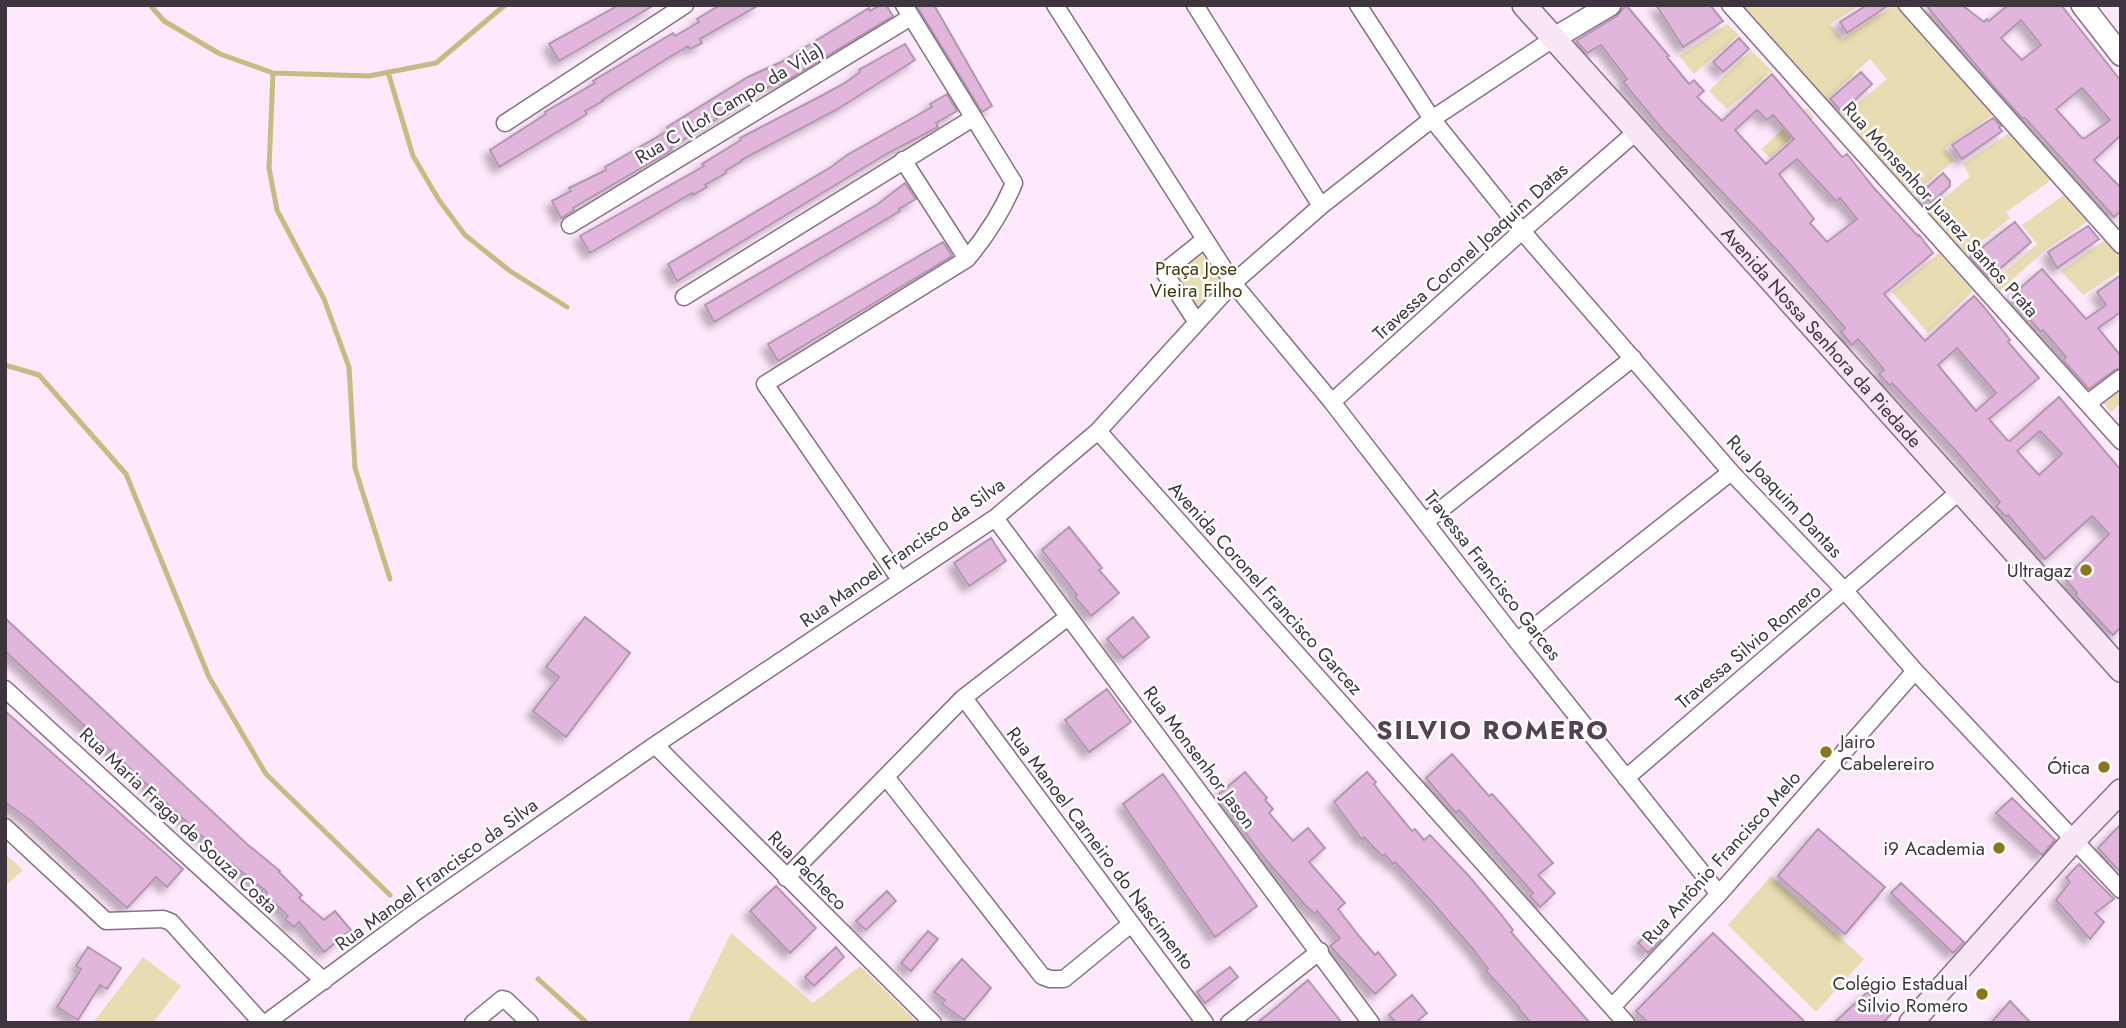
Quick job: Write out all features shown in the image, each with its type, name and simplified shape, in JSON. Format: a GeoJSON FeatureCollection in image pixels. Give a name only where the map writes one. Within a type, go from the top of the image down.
{"type":"FeatureCollection","features":[{"type":"Feature","properties":{"kind":"main road","name":"Avenida Nossa Senhora da Piedade"},"geometry":{"type":"LineString","coordinates":[[1524,5],[2121,670]]}},
{"type":"Feature","properties":{"kind":"main road"},"geometry":{"type":"LineString","coordinates":[[1911,1023],[2073,841],[2121,792]]}},
{"type":"Feature","properties":{"kind":"street"},"geometry":{"type":"LineString","coordinates":[[505,123],[685,5]]}},
{"type":"Feature","properties":{"kind":"street","name":"Travessa Francisco Garces"},"geometry":{"type":"LineString","coordinates":[[1055,5],[1233,284],[1332,402],[1517,641],[1720,894]]}},
{"type":"Feature","properties":{"kind":"street"},"geometry":{"type":"LineString","coordinates":[[1195,5],[1321,205]]}},
{"type":"Feature","properties":{"kind":"street","name":"Rua Joaquim Dantas"},"geometry":{"type":"LineString","coordinates":[[1358,5],[1433,118],[1522,231],[1731,472],[1845,591],[1915,671],[2121,890]]}},
{"type":"Feature","properties":{"kind":"street"},"geometry":{"type":"LineString","coordinates":[[1553,39],[1610,5]]}},
{"type":"Feature","properties":{"kind":"street","name":"Rua Monsenhor Juarez Santos Prata"},"geometry":{"type":"LineString","coordinates":[[1730,5],[2121,441]]}},
{"type":"Feature","properties":{"kind":"street"},"geometry":{"type":"LineString","coordinates":[[1907,5],[2121,245]]}},
{"type":"Feature","properties":{"kind":"street"},"geometry":{"type":"LineString","coordinates":[[2082,5],[2121,55]]}},
{"type":"Feature","properties":{"kind":"street"},"geometry":{"type":"LineString","coordinates":[[901,581],[765,384],[967,259],[989,233],[1007,202],[1014,183],[907,11]]}},
{"type":"Feature","properties":{"kind":"street","name":"Rua C (Lot Campo da Vila)"},"geometry":{"type":"LineString","coordinates":[[570,225],[907,11]]}},
{"type":"Feature","properties":{"kind":"street","name":"Rua Manoel Francisco da Silva"},"geometry":{"type":"LineString","coordinates":[[264,1023],[412,914],[655,745],[995,518],[1098,431],[1196,321],[1321,205],[1433,118],[1553,39]]}},
{"type":"Feature","properties":{"kind":"street"},"geometry":{"type":"LineString","coordinates":[[684,297],[974,118]]}},
{"type":"Feature","properties":{"kind":"street","name":"Travessa Coronel Joaquim Datas"},"geometry":{"type":"LineString","coordinates":[[1332,402],[1636,132]]}},
{"type":"Feature","properties":{"kind":"street"},"geometry":{"type":"LineString","coordinates":[[903,160],[967,259]]}},
{"type":"Feature","properties":{"kind":"street"},"geometry":{"type":"LineString","coordinates":[[1196,321],[1164,272],[1204,240]]}},
{"type":"Feature","properties":{"kind":"street"},"geometry":{"type":"LineString","coordinates":[[1425,522],[1633,358]]}},
{"type":"Feature","properties":{"kind":"street"},"geometry":{"type":"LineString","coordinates":[[2088,403],[2121,378]]}},
{"type":"Feature","properties":{"kind":"street","name":"Avenida Coronel Francisco Garcez"},"geometry":{"type":"LineString","coordinates":[[1098,431],[1626,1023]]}},
{"type":"Feature","properties":{"kind":"street"},"geometry":{"type":"LineString","coordinates":[[1517,641],[1731,472]]}},
{"type":"Feature","properties":{"kind":"street","name":"Travessa Silvio Romero"},"geometry":{"type":"LineString","coordinates":[[1626,778],[1959,491]]}},
{"type":"Feature","properties":{"kind":"street","name":"Rua Monsenhor Jason"},"geometry":{"type":"LineString","coordinates":[[995,518],[1371,1023]]}},
{"type":"Feature","properties":{"kind":"street"},"geometry":{"type":"LineString","coordinates":[[786,878],[964,698],[1068,617]]}},
{"type":"Feature","properties":{"kind":"street","name":"Rua Antônio Francisco Melo"},"geometry":{"type":"LineString","coordinates":[[1612,1007],[1720,894],[1915,671]]}},
{"type":"Feature","properties":{"kind":"street","name":"Rua Maria Fraga de Souza Costa"},"geometry":{"type":"LineString","coordinates":[[5,689],[324,981]]}},
{"type":"Feature","properties":{"kind":"street","name":"Rua Manoel Carneiro do Nascimento"},"geometry":{"type":"LineString","coordinates":[[964,698],[1205,1023]]}},
{"type":"Feature","properties":{"kind":"street","name":"Rua Pacheco"},"geometry":{"type":"LineString","coordinates":[[655,745],[933,1023]]}},
{"type":"Feature","properties":{"kind":"street"},"geometry":{"type":"LineString","coordinates":[[886,777],[1042,976],[1064,979],[1132,924]]}},
{"type":"Feature","properties":{"kind":"street"},"geometry":{"type":"LineString","coordinates":[[5,827],[106,921],[163,919],[171,922],[264,1023]]}},
{"type":"Feature","properties":{"kind":"street"},"geometry":{"type":"LineString","coordinates":[[1229,1023],[1320,951]]}},
{"type":"Feature","properties":{"kind":"street"},"geometry":{"type":"LineString","coordinates":[[473,1023],[498,1001],[506,1000],[530,1023]]}},
{"type":"Feature","properties":{"kind":"green space"},"geometry":{"type":"Polygon","coordinates":[[[1734,5],[1860,5],[1830,24],[1842,39],[1893,5],[1897,5],[1994,114],[1945,148],[1954,161],[1911,195],[1840,118],[1887,79],[1870,59],[1825,101],[1734,5]]]}},
{"type":"Feature","properties":{"kind":"green space"},"geometry":{"type":"Polygon","coordinates":[[[1727,24],[1739,35],[1694,74],[1679,56],[1727,24]]]}},
{"type":"Feature","properties":{"kind":"green space"},"geometry":{"type":"Polygon","coordinates":[[[1751,50],[1772,71],[1727,109],[1709,91],[1751,50]]]}},
{"type":"Feature","properties":{"kind":"green space"},"geometry":{"type":"Polygon","coordinates":[[[1806,108],[1814,117],[1770,158],[1761,149],[1806,108]]]}},
{"type":"Feature","properties":{"kind":"green space"},"geometry":{"type":"Polygon","coordinates":[[[2009,133],[2053,179],[2006,212],[2010,218],[1966,254],[1927,212],[1970,177],[1963,164],[2009,133]]]}},
{"type":"Feature","properties":{"kind":"green space"},"geometry":{"type":"Polygon","coordinates":[[[2064,195],[2088,221],[2044,251],[1999,292],[1992,283],[2037,244],[2022,225],[2064,195]]]}},
{"type":"Feature","properties":{"kind":"green space"},"geometry":{"type":"Polygon","coordinates":[[[2106,239],[2121,257],[2121,270],[2083,295],[2061,271],[2106,239]]]}},
{"type":"Feature","properties":{"kind":"green space","name":"Praça Jose Vieira Filho"},"geometry":{"type":"Polygon","coordinates":[[[1200,248],[1223,284],[1194,311],[1170,273],[1200,248]]]}},
{"type":"Feature","properties":{"kind":"green space"},"geometry":{"type":"Polygon","coordinates":[[[1939,253],[1973,291],[1928,333],[1892,292],[1939,253]]]}},
{"type":"Feature","properties":{"kind":"green space"},"geometry":{"type":"Polygon","coordinates":[[[2121,388],[2121,403],[2111,412],[2102,401],[2121,388]]]}},
{"type":"Feature","properties":{"kind":"green space"},"geometry":{"type":"Polygon","coordinates":[[[5,854],[23,870],[5,886],[5,854]]]}},
{"type":"Feature","properties":{"kind":"green space"},"geometry":{"type":"Polygon","coordinates":[[[1771,876],[1864,959],[1816,1012],[1728,925],[1771,876]]]}},
{"type":"Feature","properties":{"kind":"green space"},"geometry":{"type":"Polygon","coordinates":[[[731,933],[813,1003],[860,966],[918,1023],[687,1023],[731,933]]]}},
{"type":"Feature","properties":{"kind":"green space"},"geometry":{"type":"Polygon","coordinates":[[[143,957],[181,986],[153,1023],[93,1023],[143,957]]]}},
{"type":"Feature","properties":{"kind":"building"},"geometry":{"type":"Polygon","coordinates":[[[619,5],[654,5],[559,61],[549,44],[619,5]]]}},
{"type":"Feature","properties":{"kind":"building"},"geometry":{"type":"Polygon","coordinates":[[[720,5],[759,5],[700,39],[702,43],[690,49],[688,46],[665,60],[585,111],[587,114],[499,167],[490,150],[546,114],[545,112],[595,83],[593,81],[673,33],[675,36],[699,22],[697,19],[720,5]]]}},
{"type":"Feature","properties":{"kind":"building"},"geometry":{"type":"Polygon","coordinates":[[[880,5],[886,5],[893,16],[794,76],[778,85],[777,82],[752,97],[561,218],[552,201],[571,191],[569,188],[606,170],[605,167],[669,130],[667,127],[748,77],[781,62],[869,8],[870,11],[880,5]]]}},
{"type":"Feature","properties":{"kind":"building"},"geometry":{"type":"Polygon","coordinates":[[[916,5],[934,5],[992,106],[982,112],[916,5]]]}},
{"type":"Feature","properties":{"kind":"building"},"geometry":{"type":"Polygon","coordinates":[[[1626,5],[1689,84],[1694,80],[1704,91],[1697,97],[1722,121],[1772,74],[1842,157],[1847,154],[1933,253],[1884,294],[1925,341],[1974,296],[2039,378],[1989,419],[2007,440],[2010,441],[2059,397],[2121,470],[2121,627],[2113,635],[2075,595],[2077,593],[2065,579],[2109,534],[2092,516],[2045,559],[2008,515],[2006,517],[1996,506],[2000,502],[1955,450],[1892,383],[1890,386],[1879,374],[1884,370],[1858,339],[1852,345],[1841,332],[1845,328],[1778,251],[1663,130],[1623,82],[1627,79],[1601,45],[1587,53],[1576,41],[1617,16],[1626,5]],[[1757,110],[1735,130],[1766,164],[1794,139],[1773,115],[1767,120],[1757,110]],[[1797,159],[1779,174],[1814,219],[1810,223],[1827,242],[1857,219],[1840,198],[1836,201],[1797,159]],[[1957,348],[1938,365],[1976,411],[1996,393],[1957,348]],[[2040,431],[2017,451],[2039,475],[2062,454],[2040,431]]]}},
{"type":"Feature","properties":{"kind":"building"},"geometry":{"type":"Polygon","coordinates":[[[1656,5],[1710,5],[1723,21],[1683,47],[1656,5]]]}},
{"type":"Feature","properties":{"kind":"building"},"geometry":{"type":"Polygon","coordinates":[[[1867,5],[1889,5],[1847,33],[1840,22],[1867,5]]]}},
{"type":"Feature","properties":{"kind":"building"},"geometry":{"type":"Polygon","coordinates":[[[1926,5],[1962,5],[1984,22],[2008,5],[2061,5],[2121,81],[2121,135],[2094,160],[2121,188],[2121,211],[2114,217],[1994,87],[1926,5]],[[2021,20],[2001,38],[2022,60],[2041,45],[2021,20]],[[2082,88],[2056,109],[2082,138],[2085,138],[2110,120],[2082,88]]]}},
{"type":"Feature","properties":{"kind":"building"},"geometry":{"type":"Polygon","coordinates":[[[1739,38],[1749,49],[1723,72],[1713,62],[1739,38]]]}},
{"type":"Feature","properties":{"kind":"building"},"geometry":{"type":"Polygon","coordinates":[[[905,44],[915,60],[836,110],[741,160],[725,171],[726,173],[705,185],[707,187],[693,195],[692,193],[590,253],[580,236],[704,166],[702,164],[741,140],[740,138],[845,83],[860,72],[859,70],[905,44]]]}},
{"type":"Feature","properties":{"kind":"building"},"geometry":{"type":"Polygon","coordinates":[[[1861,72],[1872,84],[1842,112],[1830,99],[1861,72]]]}},
{"type":"Feature","properties":{"kind":"building"},"geometry":{"type":"Polygon","coordinates":[[[947,94],[957,111],[936,123],[938,127],[888,153],[677,281],[668,264],[847,155],[932,107],[930,104],[947,94]]]}},
{"type":"Feature","properties":{"kind":"building"},"geometry":{"type":"Polygon","coordinates":[[[1993,118],[2002,131],[1962,159],[1952,145],[1993,118]]]}},
{"type":"Feature","properties":{"kind":"building"},"geometry":{"type":"Polygon","coordinates":[[[1943,173],[1950,181],[1950,186],[1931,203],[1921,193],[1943,173]]]}},
{"type":"Feature","properties":{"kind":"building"},"geometry":{"type":"Polygon","coordinates":[[[905,183],[916,199],[899,209],[900,211],[714,322],[705,305],[878,204],[905,183]]]}},
{"type":"Feature","properties":{"kind":"building"},"geometry":{"type":"Polygon","coordinates":[[[2015,222],[2031,242],[1989,278],[1970,257],[2015,222]]]}},
{"type":"Feature","properties":{"kind":"building"},"geometry":{"type":"Polygon","coordinates":[[[2088,226],[2099,239],[2057,268],[2048,252],[2088,226]]]}},
{"type":"Feature","properties":{"kind":"building"},"geometry":{"type":"Polygon","coordinates":[[[943,242],[952,256],[778,361],[768,344],[943,242]]]}},
{"type":"Feature","properties":{"kind":"building"},"geometry":{"type":"Polygon","coordinates":[[[2042,269],[2086,319],[2106,305],[2097,292],[2121,275],[2121,312],[2098,328],[2121,356],[2121,368],[2089,389],[2063,360],[2066,357],[2043,330],[2041,332],[2010,297],[2042,269]]]}},
{"type":"Feature","properties":{"kind":"building"},"geometry":{"type":"Polygon","coordinates":[[[1069,527],[1119,593],[1091,616],[1042,550],[1069,527]]]}},
{"type":"Feature","properties":{"kind":"building"},"geometry":{"type":"Polygon","coordinates":[[[991,538],[1006,561],[969,586],[954,563],[991,538]]]}},
{"type":"Feature","properties":{"kind":"building"},"geometry":{"type":"Polygon","coordinates":[[[585,617],[630,653],[566,737],[533,711],[559,677],[546,667],[585,617]]]}},
{"type":"Feature","properties":{"kind":"building"},"geometry":{"type":"Polygon","coordinates":[[[1133,617],[1149,637],[1123,658],[1107,639],[1133,617]]]}},
{"type":"Feature","properties":{"kind":"building"},"geometry":{"type":"Polygon","coordinates":[[[5,618],[247,844],[280,871],[302,895],[299,898],[324,920],[335,911],[351,930],[324,952],[299,922],[294,927],[285,919],[288,916],[265,894],[267,892],[227,860],[5,651],[5,618]]]}},
{"type":"Feature","properties":{"kind":"building"},"geometry":{"type":"Polygon","coordinates":[[[1107,689],[1131,722],[1089,752],[1065,720],[1107,689]]]}},
{"type":"Feature","properties":{"kind":"building"},"geometry":{"type":"Polygon","coordinates":[[[5,711],[183,869],[167,887],[156,877],[127,908],[31,821],[5,802],[5,711]]]}},
{"type":"Feature","properties":{"kind":"building"},"geometry":{"type":"Polygon","coordinates":[[[1452,754],[1489,796],[1492,794],[1553,863],[1538,875],[1555,893],[1540,907],[1530,896],[1533,893],[1459,810],[1456,813],[1426,778],[1452,754]]]}},
{"type":"Feature","properties":{"kind":"building"},"geometry":{"type":"Polygon","coordinates":[[[1245,772],[1267,798],[1265,800],[1273,809],[1269,813],[1293,841],[1308,828],[1325,848],[1309,862],[1345,903],[1338,909],[1375,955],[1378,952],[1396,975],[1375,994],[1330,946],[1340,938],[1317,911],[1315,914],[1305,905],[1262,855],[1218,795],[1245,772]]]}},
{"type":"Feature","properties":{"kind":"building"},"geometry":{"type":"Polygon","coordinates":[[[1367,772],[1412,831],[1415,829],[1424,840],[1430,835],[1468,875],[1513,930],[1511,932],[1590,1023],[1531,1023],[1486,971],[1488,969],[1472,948],[1395,862],[1393,864],[1385,854],[1382,856],[1364,837],[1362,840],[1334,802],[1367,772]]]}},
{"type":"Feature","properties":{"kind":"building"},"geometry":{"type":"Polygon","coordinates":[[[1163,774],[1257,906],[1215,937],[1123,804],[1163,774]]]}},
{"type":"Feature","properties":{"kind":"building"},"geometry":{"type":"Polygon","coordinates":[[[2012,798],[2055,840],[2042,855],[1996,813],[2012,798]]]}},
{"type":"Feature","properties":{"kind":"building"},"geometry":{"type":"Polygon","coordinates":[[[2121,824],[2121,873],[2098,848],[2121,824]]]}},
{"type":"Feature","properties":{"kind":"building"},"geometry":{"type":"Polygon","coordinates":[[[1818,829],[1885,887],[1845,934],[1778,876],[1818,829]]]}},
{"type":"Feature","properties":{"kind":"building"},"geometry":{"type":"Polygon","coordinates":[[[2079,864],[2114,899],[2095,913],[2104,922],[2090,939],[2056,900],[2070,882],[2066,878],[2079,864]]]}},
{"type":"Feature","properties":{"kind":"building"},"geometry":{"type":"Polygon","coordinates":[[[1901,883],[1964,942],[1953,953],[1891,893],[1901,883]]]}},
{"type":"Feature","properties":{"kind":"building"},"geometry":{"type":"Polygon","coordinates":[[[776,886],[816,928],[790,953],[750,911],[776,886]]]}},
{"type":"Feature","properties":{"kind":"building"},"geometry":{"type":"Polygon","coordinates":[[[887,891],[896,901],[866,930],[856,921],[887,891]]]}},
{"type":"Feature","properties":{"kind":"building"},"geometry":{"type":"Polygon","coordinates":[[[1652,930],[1661,940],[1648,953],[1638,943],[1652,930]]]}},
{"type":"Feature","properties":{"kind":"building"},"geometry":{"type":"Polygon","coordinates":[[[928,931],[938,939],[911,971],[901,963],[928,931]]]}},
{"type":"Feature","properties":{"kind":"building"},"geometry":{"type":"Polygon","coordinates":[[[1713,933],[1806,1023],[1648,1023],[1636,1011],[1713,933]]]}},
{"type":"Feature","properties":{"kind":"building"},"geometry":{"type":"Polygon","coordinates":[[[88,947],[121,968],[107,989],[100,985],[78,1020],[57,1007],[81,969],[76,966],[88,947]]]}},
{"type":"Feature","properties":{"kind":"building"},"geometry":{"type":"Polygon","coordinates":[[[836,947],[844,957],[814,986],[805,977],[836,947]]]}},
{"type":"Feature","properties":{"kind":"building"},"geometry":{"type":"Polygon","coordinates":[[[962,959],[991,988],[964,1020],[942,1004],[945,1000],[934,992],[962,959]]]}},
{"type":"Feature","properties":{"kind":"building"},"geometry":{"type":"Polygon","coordinates":[[[1230,967],[1238,977],[1205,1003],[1197,992],[1230,967]]]}},
{"type":"Feature","properties":{"kind":"building"},"geometry":{"type":"Polygon","coordinates":[[[1308,980],[1342,1023],[1257,1023],[1278,1006],[1308,980]]]}},
{"type":"Feature","properties":{"kind":"building"},"geometry":{"type":"Polygon","coordinates":[[[1867,992],[1891,1014],[1883,1023],[1834,1023],[1867,992]]]}},
{"type":"Feature","properties":{"kind":"building"},"geometry":{"type":"Polygon","coordinates":[[[1412,995],[1427,1013],[1415,1023],[1396,1023],[1389,1015],[1412,995]]]}},
{"type":"Feature","properties":{"kind":"building"},"geometry":{"type":"Polygon","coordinates":[[[2010,1001],[2031,1023],[1991,1023],[2010,1001]]]}},
{"type":"Feature","properties":{"kind":"waterway"},"geometry":{"type":"LineString","coordinates":[[150,5],[164,21],[220,54],[273,73],[369,76],[436,63],[505,5]]}},
{"type":"Feature","properties":{"kind":"waterway"},"geometry":{"type":"LineString","coordinates":[[388,72],[413,156],[439,200],[465,235],[510,271],[567,307]]}},
{"type":"Feature","properties":{"kind":"waterway"},"geometry":{"type":"LineString","coordinates":[[273,73],[269,168],[277,210],[324,299],[349,367],[355,468],[390,579]]}},
{"type":"Feature","properties":{"kind":"waterway"},"geometry":{"type":"LineString","coordinates":[[5,365],[39,375],[126,474],[209,677],[266,774],[390,895]]}},
{"type":"Feature","properties":{"kind":"waterway"},"geometry":{"type":"LineString","coordinates":[[538,979],[587,1023]]}},
{"type":"Feature","properties":{"kind":"place","name":"Ultragaz"},"geometry":{"type":"Point","coordinates":[2086,570]}},
{"type":"Feature","properties":{"kind":"place","name":"Jairo Cabelereiro"},"geometry":{"type":"Point","coordinates":[1826,752]}},
{"type":"Feature","properties":{"kind":"place","name":"Ótica"},"geometry":{"type":"Point","coordinates":[2104,767]}},
{"type":"Feature","properties":{"kind":"place","name":"i9 Academia"},"geometry":{"type":"Point","coordinates":[1999,848]}},
{"type":"Feature","properties":{"kind":"place","name":"Colégio Estadual Silvio Romero"},"geometry":{"type":"Point","coordinates":[1982,994]}},
{"type":"Feature","properties":{"kind":"district","name":"SILVIO ROMERO"},"geometry":{"type":"Point","coordinates":[1493,730]}}]}
